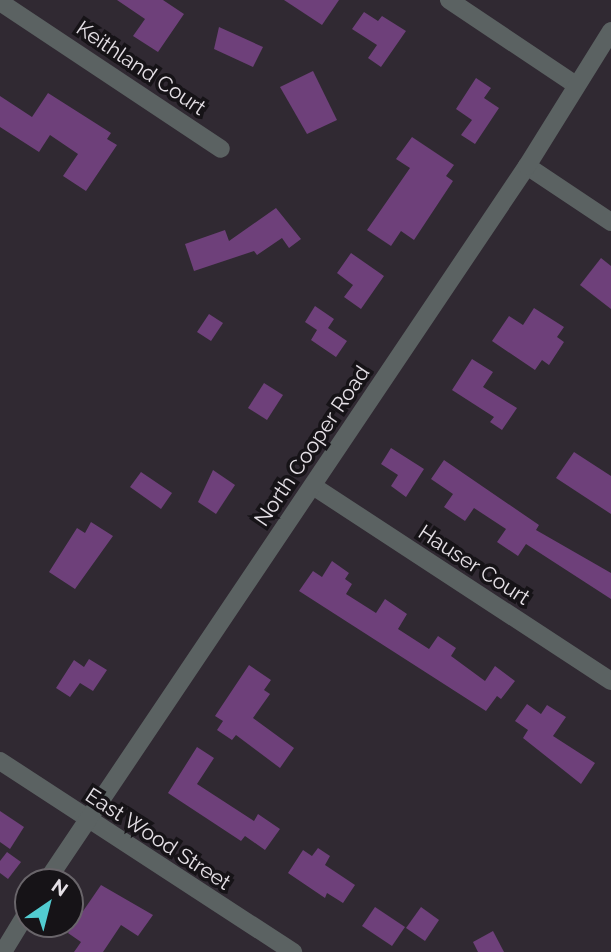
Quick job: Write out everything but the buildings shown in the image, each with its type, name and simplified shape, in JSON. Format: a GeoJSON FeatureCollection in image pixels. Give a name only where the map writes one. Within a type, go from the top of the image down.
{"type":"FeatureCollection","features":[{"type":"Feature","properties":{"kind":"street"},"geometry":{"type":"LineString","coordinates":[[449,0],[576,85]]}},
{"type":"Feature","properties":{"kind":"street","name":"Keithland Court"},"geometry":{"type":"LineString","coordinates":[[0,2],[221,149]]}},
{"type":"Feature","properties":{"kind":"street","name":"North Cooper Road"},"geometry":{"type":"LineString","coordinates":[[55,868],[527,166],[611,32]]}},
{"type":"Feature","properties":{"kind":"street"},"geometry":{"type":"LineString","coordinates":[[527,166],[611,222]]}},
{"type":"Feature","properties":{"kind":"street","name":"Hauser Court"},"geometry":{"type":"LineString","coordinates":[[313,486],[611,681]]}},
{"type":"Feature","properties":{"kind":"street","name":"East Wood Street"},"geometry":{"type":"LineString","coordinates":[[0,761],[85,820],[293,952]]}},
{"type":"Feature","properties":{"kind":"street"},"geometry":{"type":"LineString","coordinates":[[3,952],[14,934]]}}]}
